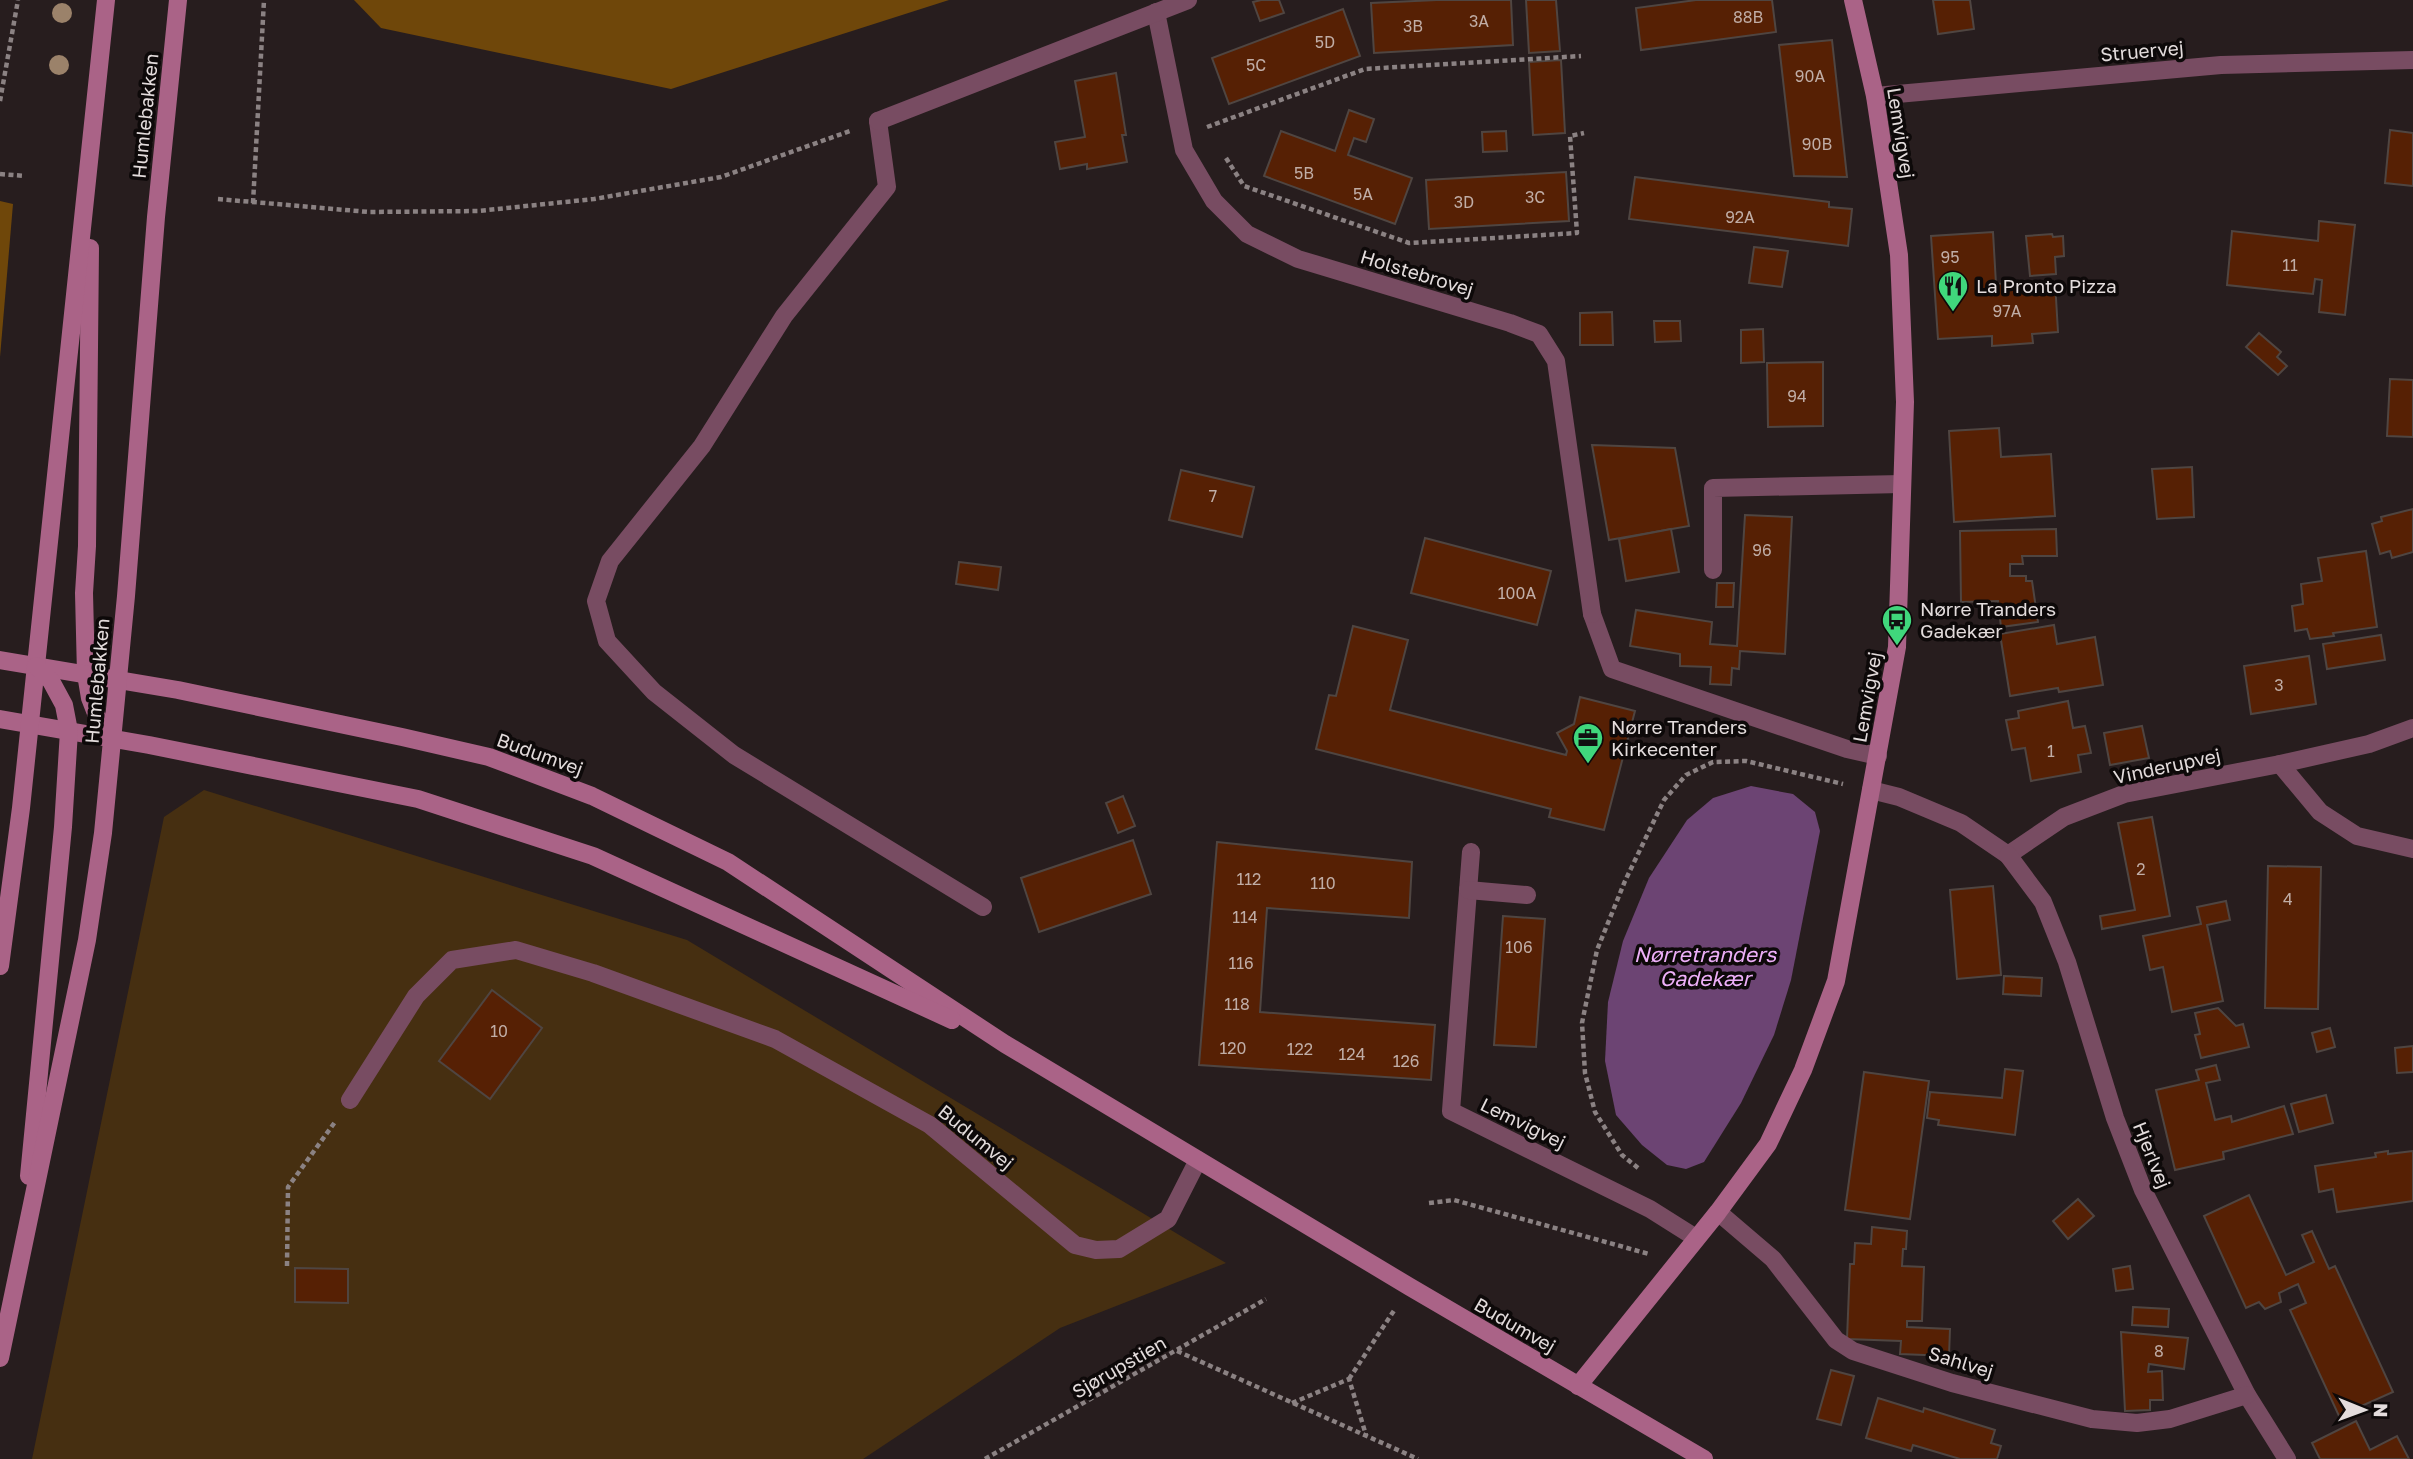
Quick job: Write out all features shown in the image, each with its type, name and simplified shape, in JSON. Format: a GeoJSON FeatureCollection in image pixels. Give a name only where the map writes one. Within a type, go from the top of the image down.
{"type":"FeatureCollection","features":[{"type":"Feature","properties":{"kind":"street"},"geometry":{"type":"LineString","coordinates":[[0,966],[30,724],[106,0]]}},
{"type":"Feature","properties":{"kind":"street","name":"Humlebakken"},"geometry":{"type":"LineString","coordinates":[[0,1358],[87,940],[103,833],[156,216],[178,0]]}},
{"type":"Feature","properties":{"kind":"street"},"geometry":{"type":"LineString","coordinates":[[983,907],[734,755],[654,692],[607,641],[596,601],[610,561],[702,446],[784,316],[887,187],[878,121],[1188,0]]}},
{"type":"Feature","properties":{"kind":"street","name":"Lemvigvej"},"geometry":{"type":"LineString","coordinates":[[1578,1386],[1718,1212],[1768,1144],[1803,1070],[1836,981],[1897,647],[1905,402],[1899,254],[1875,96],[1853,0]]}},
{"type":"Feature","properties":{"kind":"street","name":"Holstebrovej"},"geometry":{"type":"LineString","coordinates":[[1156,12],[1184,150],[1214,201],[1247,234],[1298,260],[1539,334],[1556,361],[1592,614],[1612,669],[1847,749],[1878,756]]}},
{"type":"Feature","properties":{"kind":"street","name":"Struervej"},"geometry":{"type":"LineString","coordinates":[[1875,96],[2221,65],[2413,60]]}},
{"type":"Feature","properties":{"kind":"street"},"geometry":{"type":"LineString","coordinates":[[91,146],[87,546],[84,593],[86,674],[90,698],[99,721],[112,738]]}},
{"type":"Feature","properties":{"kind":"street"},"geometry":{"type":"LineString","coordinates":[[1713,570],[1713,488],[1902,484]]}},
{"type":"Feature","properties":{"kind":"street","name":"Budumvej"},"geometry":{"type":"LineString","coordinates":[[0,660],[118,680],[389,734],[489,757],[592,796],[728,862],[1005,1044],[1410,1287],[1704,1459]]}},
{"type":"Feature","properties":{"kind":"street"},"geometry":{"type":"LineString","coordinates":[[22,1255],[63,827],[69,731],[64,705],[51,681],[36,666]]}},
{"type":"Feature","properties":{"kind":"street","name":"Budumvej"},"geometry":{"type":"LineString","coordinates":[[0,719],[112,738],[418,799],[593,856],[1005,1044]]}},
{"type":"Feature","properties":{"kind":"street","name":"Vinderupvej"},"geometry":{"type":"LineString","coordinates":[[2008,855],[2064,817],[2124,794],[2369,744],[2413,727]]}},
{"type":"Feature","properties":{"kind":"street"},"geometry":{"type":"LineString","coordinates":[[2280,764],[2320,812],[2357,836],[2413,849]]}},
{"type":"Feature","properties":{"kind":"street"},"geometry":{"type":"LineString","coordinates":[[1871,790],[1899,797],[1961,823],[2008,855]]}},
{"type":"Feature","properties":{"kind":"street","name":"Lemvigvej"},"geometry":{"type":"LineString","coordinates":[[1471,852],[1451,1111],[1650,1209],[1696,1238]]}},
{"type":"Feature","properties":{"kind":"street","name":"Hjerlvej"},"geometry":{"type":"LineString","coordinates":[[2008,855],[2043,902],[2067,962],[2115,1118],[2143,1190],[2247,1395],[2287,1459]]}},
{"type":"Feature","properties":{"kind":"street"},"geometry":{"type":"LineString","coordinates":[[1468,890],[1527,895]]}},
{"type":"Feature","properties":{"kind":"street","name":"Budumvej"},"geometry":{"type":"LineString","coordinates":[[351,1100],[416,996],[452,960],[516,950],[593,973],[775,1039],[930,1125],[1075,1245],[1096,1250],[1119,1249],[1168,1219],[1198,1160]]}},
{"type":"Feature","properties":{"kind":"street","name":"Sahlvej"},"geometry":{"type":"LineString","coordinates":[[1718,1212],[1773,1259],[1836,1340],[1853,1351],[1952,1383],[2092,1419],[2137,1423],[2170,1419],[2247,1395]]}},
{"type":"Feature","properties":{"kind":"path"},"geometry":{"type":"LineString","coordinates":[[0,101],[18,0]]}},
{"type":"Feature","properties":{"kind":"path"},"geometry":{"type":"LineString","coordinates":[[253,203],[264,0]]}},
{"type":"Feature","properties":{"kind":"path"},"geometry":{"type":"LineString","coordinates":[[1206,128],[1365,69],[1581,56]]}},
{"type":"Feature","properties":{"kind":"path"},"geometry":{"type":"LineString","coordinates":[[218,199],[369,212],[478,211],[594,199],[721,177],[878,121]]}},
{"type":"Feature","properties":{"kind":"path"},"geometry":{"type":"LineString","coordinates":[[1222,151],[1244,186],[1409,243],[1577,233],[1570,136],[1584,133]]}},
{"type":"Feature","properties":{"kind":"path"},"geometry":{"type":"LineString","coordinates":[[0,174],[25,176]]}},
{"type":"Feature","properties":{"kind":"path"},"geometry":{"type":"LineString","coordinates":[[1647,1176],[1622,1155],[1595,1112],[1585,1073],[1582,1023],[1597,950],[1625,881],[1664,800],[1686,775],[1713,762],[1746,761],[1871,790]]}},
{"type":"Feature","properties":{"kind":"path"},"geometry":{"type":"LineString","coordinates":[[287,1266],[288,1187],[351,1100]]}},
{"type":"Feature","properties":{"kind":"path"},"geometry":{"type":"LineString","coordinates":[[1429,1203],[1454,1200],[1676,1262]]}},
{"type":"Feature","properties":{"kind":"path"},"geometry":{"type":"LineString","coordinates":[[1292,1403],[1349,1379],[1410,1287]]}},
{"type":"Feature","properties":{"kind":"path","name":"Sjørupstien"},"geometry":{"type":"LineString","coordinates":[[985,1459],[1266,1299]]}},
{"type":"Feature","properties":{"kind":"path"},"geometry":{"type":"LineString","coordinates":[[1177,1350],[1418,1459]]}},
{"type":"Feature","properties":{"kind":"path"},"geometry":{"type":"LineString","coordinates":[[1349,1379],[1366,1436]]}},
{"type":"Feature","properties":{"kind":"shaded area"},"geometry":{"type":"Polygon","coordinates":[[[354,0],[949,0],[671,89],[381,28],[354,0]]]}},
{"type":"Feature","properties":{"kind":"shaded area"},"geometry":{"type":"Polygon","coordinates":[[[0,201],[13,204],[0,357],[0,201]]]}},
{"type":"Feature","properties":{"kind":"shaded area"},"geometry":{"type":"Polygon","coordinates":[[[204,790],[687,940],[1226,1263],[1060,1328],[863,1459],[32,1459],[164,817],[204,790]]]}},
{"type":"Feature","properties":{"kind":"water","name":"Nørretranders Gadekær"},"geometry":{"type":"Polygon","coordinates":[[[1751,786],[1793,794],[1815,812],[1820,831],[1791,980],[1774,1035],[1741,1103],[1704,1162],[1686,1169],[1667,1165],[1642,1145],[1616,1115],[1605,1061],[1608,1002],[1623,941],[1649,878],[1687,820],[1713,798],[1751,786]]]}},
{"type":"Feature","properties":{"kind":"building"},"geometry":{"type":"Polygon","coordinates":[[[1279,0],[1284,13],[1260,21],[1253,2],[1279,0]]]}},
{"type":"Feature","properties":{"kind":"building"},"geometry":{"type":"Polygon","coordinates":[[[1511,0],[1513,45],[1374,53],[1371,3],[1511,0]]]}},
{"type":"Feature","properties":{"kind":"building"},"geometry":{"type":"Polygon","coordinates":[[[1526,0],[1556,0],[1560,51],[1529,53],[1526,0]]]}},
{"type":"Feature","properties":{"kind":"building"},"geometry":{"type":"Polygon","coordinates":[[[1696,0],[1772,0],[1776,32],[1641,50],[1636,8],[1696,0]]]}},
{"type":"Feature","properties":{"kind":"building"},"geometry":{"type":"Polygon","coordinates":[[[1933,0],[1970,0],[1974,29],[1938,34],[1933,0]]]}},
{"type":"Feature","properties":{"kind":"building"},"geometry":{"type":"Polygon","coordinates":[[[1343,9],[1360,56],[1229,104],[1212,58],[1343,9]]]}},
{"type":"Feature","properties":{"kind":"building"},"geometry":{"type":"Polygon","coordinates":[[[1832,40],[1847,177],[1794,176],[1779,45],[1832,40]]]}},
{"type":"Feature","properties":{"kind":"building"},"geometry":{"type":"Polygon","coordinates":[[[1561,60],[1565,133],[1533,135],[1529,62],[1561,60]]]}},
{"type":"Feature","properties":{"kind":"building"},"geometry":{"type":"Polygon","coordinates":[[[1116,73],[1126,135],[1122,135],[1127,162],[1087,169],[1087,164],[1060,169],[1055,142],[1085,137],[1075,81],[1116,73]]]}},
{"type":"Feature","properties":{"kind":"building"},"geometry":{"type":"Polygon","coordinates":[[[1349,110],[1374,119],[1366,142],[1354,138],[1348,155],[1412,178],[1395,224],[1264,176],[1281,131],[1335,151],[1349,110]]]}},
{"type":"Feature","properties":{"kind":"building"},"geometry":{"type":"Polygon","coordinates":[[[2390,130],[2413,133],[2413,186],[2385,183],[2390,130]]]}},
{"type":"Feature","properties":{"kind":"building"},"geometry":{"type":"Polygon","coordinates":[[[1506,131],[1507,151],[1483,152],[1482,132],[1506,131]]]}},
{"type":"Feature","properties":{"kind":"building"},"geometry":{"type":"Polygon","coordinates":[[[1566,172],[1569,221],[1429,229],[1426,180],[1566,172]]]}},
{"type":"Feature","properties":{"kind":"building"},"geometry":{"type":"Polygon","coordinates":[[[1635,177],[1829,202],[1829,207],[1852,209],[1848,246],[1629,219],[1635,177]]]}},
{"type":"Feature","properties":{"kind":"building"},"geometry":{"type":"Polygon","coordinates":[[[2319,221],[2355,225],[2345,315],[2319,312],[2322,280],[2315,279],[2313,294],[2227,285],[2232,231],[2318,241],[2319,221]]]}},
{"type":"Feature","properties":{"kind":"building"},"geometry":{"type":"Polygon","coordinates":[[[1993,232],[1996,284],[2055,281],[2058,332],[2032,334],[2033,343],[1992,346],[1992,336],[1938,339],[1931,236],[1993,232]]]}},
{"type":"Feature","properties":{"kind":"building"},"geometry":{"type":"Polygon","coordinates":[[[2052,234],[2053,237],[2063,236],[2064,256],[2055,257],[2056,274],[2030,276],[2026,236],[2052,234]]]}},
{"type":"Feature","properties":{"kind":"building"},"geometry":{"type":"Polygon","coordinates":[[[1754,247],[1788,251],[1782,287],[1749,283],[1754,247]]]}},
{"type":"Feature","properties":{"kind":"building"},"geometry":{"type":"Polygon","coordinates":[[[1612,312],[1613,345],[1580,345],[1580,313],[1612,312]]]}},
{"type":"Feature","properties":{"kind":"building"},"geometry":{"type":"Polygon","coordinates":[[[1654,321],[1680,321],[1681,341],[1655,342],[1654,321]]]}},
{"type":"Feature","properties":{"kind":"building"},"geometry":{"type":"Polygon","coordinates":[[[1763,329],[1764,362],[1741,363],[1741,330],[1763,329]]]}},
{"type":"Feature","properties":{"kind":"building"},"geometry":{"type":"Polygon","coordinates":[[[2259,333],[2281,352],[2277,357],[2287,366],[2278,375],[2246,347],[2259,333]]]}},
{"type":"Feature","properties":{"kind":"building"},"geometry":{"type":"Polygon","coordinates":[[[1823,362],[1823,426],[1768,427],[1767,363],[1823,362]]]}},
{"type":"Feature","properties":{"kind":"building"},"geometry":{"type":"Polygon","coordinates":[[[2390,379],[2413,380],[2413,437],[2387,436],[2390,379]]]}},
{"type":"Feature","properties":{"kind":"building"},"geometry":{"type":"Polygon","coordinates":[[[1999,428],[2001,457],[2051,454],[2055,516],[1954,522],[1949,431],[1999,428]]]}},
{"type":"Feature","properties":{"kind":"building"},"geometry":{"type":"Polygon","coordinates":[[[1592,445],[1675,448],[1689,526],[1609,540],[1592,445]]]}},
{"type":"Feature","properties":{"kind":"building"},"geometry":{"type":"Polygon","coordinates":[[[2192,467],[2194,517],[2157,519],[2152,469],[2192,467]]]}},
{"type":"Feature","properties":{"kind":"building"},"geometry":{"type":"Polygon","coordinates":[[[1181,470],[1254,487],[1242,537],[1169,520],[1181,470]]]}},
{"type":"Feature","properties":{"kind":"building"},"geometry":{"type":"Polygon","coordinates":[[[2413,509],[2413,552],[2392,558],[2390,551],[2380,554],[2372,524],[2382,521],[2381,517],[2413,509]]]}},
{"type":"Feature","properties":{"kind":"building"},"geometry":{"type":"Polygon","coordinates":[[[1745,515],[1792,517],[1785,654],[1740,651],[1739,669],[1732,668],[1731,685],[1710,684],[1711,667],[1680,666],[1680,654],[1630,646],[1636,610],[1712,622],[1710,644],[1737,646],[1745,515]]]}},
{"type":"Feature","properties":{"kind":"building"},"geometry":{"type":"Polygon","coordinates":[[[1671,529],[1679,572],[1626,581],[1619,539],[1671,529]]]}},
{"type":"Feature","properties":{"kind":"building"},"geometry":{"type":"Polygon","coordinates":[[[2056,529],[2057,556],[2022,556],[2023,564],[2010,564],[2010,576],[2026,576],[2026,581],[2032,581],[2038,622],[2001,627],[1998,601],[1961,602],[1960,531],[2056,529]]]}},
{"type":"Feature","properties":{"kind":"building"},"geometry":{"type":"Polygon","coordinates":[[[1425,538],[1551,571],[1537,625],[1411,593],[1425,538]]]}},
{"type":"Feature","properties":{"kind":"building"},"geometry":{"type":"Polygon","coordinates":[[[2366,551],[2377,627],[2310,639],[2307,629],[2295,631],[2292,606],[2303,604],[2301,584],[2322,581],[2318,558],[2366,551]]]}},
{"type":"Feature","properties":{"kind":"building"},"geometry":{"type":"Polygon","coordinates":[[[959,562],[1001,567],[998,590],[956,584],[959,562]]]}},
{"type":"Feature","properties":{"kind":"building"},"geometry":{"type":"Polygon","coordinates":[[[1717,583],[1734,583],[1733,607],[1716,607],[1717,583]]]}},
{"type":"Feature","properties":{"kind":"building"},"geometry":{"type":"Polygon","coordinates":[[[2054,625],[2057,644],[2095,637],[2103,685],[2059,692],[2058,688],[2010,696],[2000,634],[2054,625]]]}},
{"type":"Feature","properties":{"kind":"building"},"geometry":{"type":"Polygon","coordinates":[[[1353,626],[1408,640],[1390,710],[1566,755],[1567,751],[1557,733],[1574,724],[1580,697],[1635,711],[1604,830],[1549,817],[1551,809],[1316,749],[1329,695],[1336,696],[1353,626]]]}},
{"type":"Feature","properties":{"kind":"building"},"geometry":{"type":"Polygon","coordinates":[[[2381,635],[2385,660],[2327,669],[2323,644],[2381,635]]]}},
{"type":"Feature","properties":{"kind":"building"},"geometry":{"type":"Polygon","coordinates":[[[2309,656],[2316,704],[2251,714],[2244,666],[2309,656]]]}},
{"type":"Feature","properties":{"kind":"building"},"geometry":{"type":"Polygon","coordinates":[[[2068,701],[2073,728],[2085,726],[2091,753],[2078,755],[2081,772],[2031,781],[2025,748],[2012,750],[2006,720],[2019,718],[2018,711],[2068,701]]]}},
{"type":"Feature","properties":{"kind":"building"},"geometry":{"type":"Polygon","coordinates":[[[2142,726],[2149,758],[2110,765],[2104,733],[2142,726]]]}},
{"type":"Feature","properties":{"kind":"building"},"geometry":{"type":"Polygon","coordinates":[[[1123,796],[1135,826],[1118,833],[1106,803],[1123,796]]]}},
{"type":"Feature","properties":{"kind":"building"},"geometry":{"type":"Polygon","coordinates":[[[2152,817],[2170,916],[2102,929],[2100,916],[2135,910],[2118,823],[2152,817]]]}},
{"type":"Feature","properties":{"kind":"building"},"geometry":{"type":"Polygon","coordinates":[[[1133,840],[1151,894],[1039,932],[1021,878],[1133,840]]]}},
{"type":"Feature","properties":{"kind":"building"},"geometry":{"type":"Polygon","coordinates":[[[1217,842],[1412,862],[1409,918],[1267,908],[1260,1012],[1435,1025],[1431,1080],[1199,1065],[1217,842]]]}},
{"type":"Feature","properties":{"kind":"building"},"geometry":{"type":"Polygon","coordinates":[[[2268,866],[2321,867],[2318,1009],[2265,1008],[2268,866]]]}},
{"type":"Feature","properties":{"kind":"building"},"geometry":{"type":"Polygon","coordinates":[[[1993,886],[2001,975],[1957,979],[1950,890],[1993,886]]]}},
{"type":"Feature","properties":{"kind":"building"},"geometry":{"type":"Polygon","coordinates":[[[2226,901],[2230,920],[2207,925],[2223,1001],[2172,1012],[2163,967],[2150,970],[2143,936],[2201,924],[2197,907],[2226,901]]]}},
{"type":"Feature","properties":{"kind":"building"},"geometry":{"type":"Polygon","coordinates":[[[1503,916],[1545,919],[1536,1047],[1494,1045],[1503,916]]]}},
{"type":"Feature","properties":{"kind":"building"},"geometry":{"type":"Polygon","coordinates":[[[2004,976],[2042,978],[2041,996],[2003,994],[2004,976]]]}},
{"type":"Feature","properties":{"kind":"building"},"geometry":{"type":"Polygon","coordinates":[[[492,990],[542,1028],[490,1099],[439,1061],[492,990]]]}},
{"type":"Feature","properties":{"kind":"building"},"geometry":{"type":"Polygon","coordinates":[[[2218,1008],[2236,1026],[2243,1024],[2249,1047],[2201,1058],[2195,1035],[2200,1034],[2195,1013],[2218,1008]]]}},
{"type":"Feature","properties":{"kind":"building"},"geometry":{"type":"Polygon","coordinates":[[[2330,1028],[2335,1047],[2317,1052],[2312,1033],[2330,1028]]]}},
{"type":"Feature","properties":{"kind":"building"},"geometry":{"type":"Polygon","coordinates":[[[2413,1046],[2413,1072],[2397,1073],[2395,1048],[2413,1046]]]}},
{"type":"Feature","properties":{"kind":"building"},"geometry":{"type":"Polygon","coordinates":[[[2216,1065],[2220,1080],[2206,1083],[2215,1120],[2231,1116],[2232,1122],[2284,1106],[2293,1134],[2223,1152],[2224,1159],[2175,1170],[2156,1090],[2199,1080],[2196,1070],[2216,1065]]]}},
{"type":"Feature","properties":{"kind":"building"},"geometry":{"type":"Polygon","coordinates":[[[2005,1069],[2023,1071],[2015,1135],[1938,1125],[1939,1120],[1927,1118],[1930,1092],[2002,1098],[2005,1069]]]}},
{"type":"Feature","properties":{"kind":"building"},"geometry":{"type":"Polygon","coordinates":[[[1864,1072],[1929,1081],[1910,1219],[1845,1210],[1864,1072]]]}},
{"type":"Feature","properties":{"kind":"building"},"geometry":{"type":"Polygon","coordinates":[[[2326,1095],[2333,1123],[2299,1132],[2291,1104],[2326,1095]]]}},
{"type":"Feature","properties":{"kind":"building"},"geometry":{"type":"Polygon","coordinates":[[[2388,1151],[2388,1154],[2413,1151],[2413,1201],[2337,1212],[2333,1189],[2319,1192],[2315,1166],[2376,1157],[2375,1153],[2388,1151]]]}},
{"type":"Feature","properties":{"kind":"building"},"geometry":{"type":"Polygon","coordinates":[[[2249,1195],[2286,1275],[2314,1262],[2302,1235],[2312,1231],[2329,1269],[2335,1266],[2393,1392],[2339,1416],[2290,1310],[2306,1303],[2298,1284],[2279,1293],[2281,1302],[2265,1309],[2259,1302],[2246,1308],[2204,1216],[2249,1195]]]}},
{"type":"Feature","properties":{"kind":"building"},"geometry":{"type":"Polygon","coordinates":[[[2078,1199],[2094,1216],[2068,1239],[2053,1221],[2078,1199]]]}},
{"type":"Feature","properties":{"kind":"building"},"geometry":{"type":"Polygon","coordinates":[[[1872,1227],[1907,1231],[1902,1266],[1924,1267],[1922,1321],[1907,1321],[1907,1327],[1950,1329],[1949,1356],[1900,1354],[1901,1341],[1847,1339],[1850,1264],[1854,1264],[1855,1243],[1871,1244],[1872,1227]]]}},
{"type":"Feature","properties":{"kind":"building"},"geometry":{"type":"Polygon","coordinates":[[[2130,1266],[2133,1289],[2116,1291],[2113,1269],[2130,1266]]]}},
{"type":"Feature","properties":{"kind":"building"},"geometry":{"type":"Polygon","coordinates":[[[295,1268],[348,1269],[348,1303],[295,1302],[295,1268]]]}},
{"type":"Feature","properties":{"kind":"building"},"geometry":{"type":"Polygon","coordinates":[[[2133,1307],[2169,1309],[2168,1327],[2132,1325],[2133,1307]]]}},
{"type":"Feature","properties":{"kind":"building"},"geometry":{"type":"Polygon","coordinates":[[[2121,1332],[2188,1338],[2184,1369],[2149,1364],[2148,1372],[2162,1371],[2163,1400],[2150,1400],[2150,1410],[2125,1411],[2121,1332]]]}},
{"type":"Feature","properties":{"kind":"building"},"geometry":{"type":"Polygon","coordinates":[[[1831,1370],[1854,1376],[1841,1425],[1817,1419],[1831,1370]]]}},
{"type":"Feature","properties":{"kind":"building"},"geometry":{"type":"Polygon","coordinates":[[[1878,1398],[1923,1412],[1924,1408],[1995,1430],[1991,1443],[2001,1446],[1997,1459],[1960,1459],[1913,1445],[1911,1451],[1866,1438],[1878,1398]]]}},
{"type":"Feature","properties":{"kind":"building"},"geometry":{"type":"Polygon","coordinates":[[[2356,1421],[2370,1450],[2397,1436],[2409,1459],[2320,1459],[2312,1443],[2356,1421]]]}},
{"type":"Feature","properties":{"kind":"place","name":"La Pronto Pizza"},"geometry":{"type":"Point","coordinates":[1953,313]}},
{"type":"Feature","properties":{"kind":"place","name":"Nørre Tranders Gadekær"},"geometry":{"type":"Point","coordinates":[1897,647]}},
{"type":"Feature","properties":{"kind":"place","name":"Nørre Tranders Kirkecenter"},"geometry":{"type":"Point","coordinates":[1588,765]}}]}
